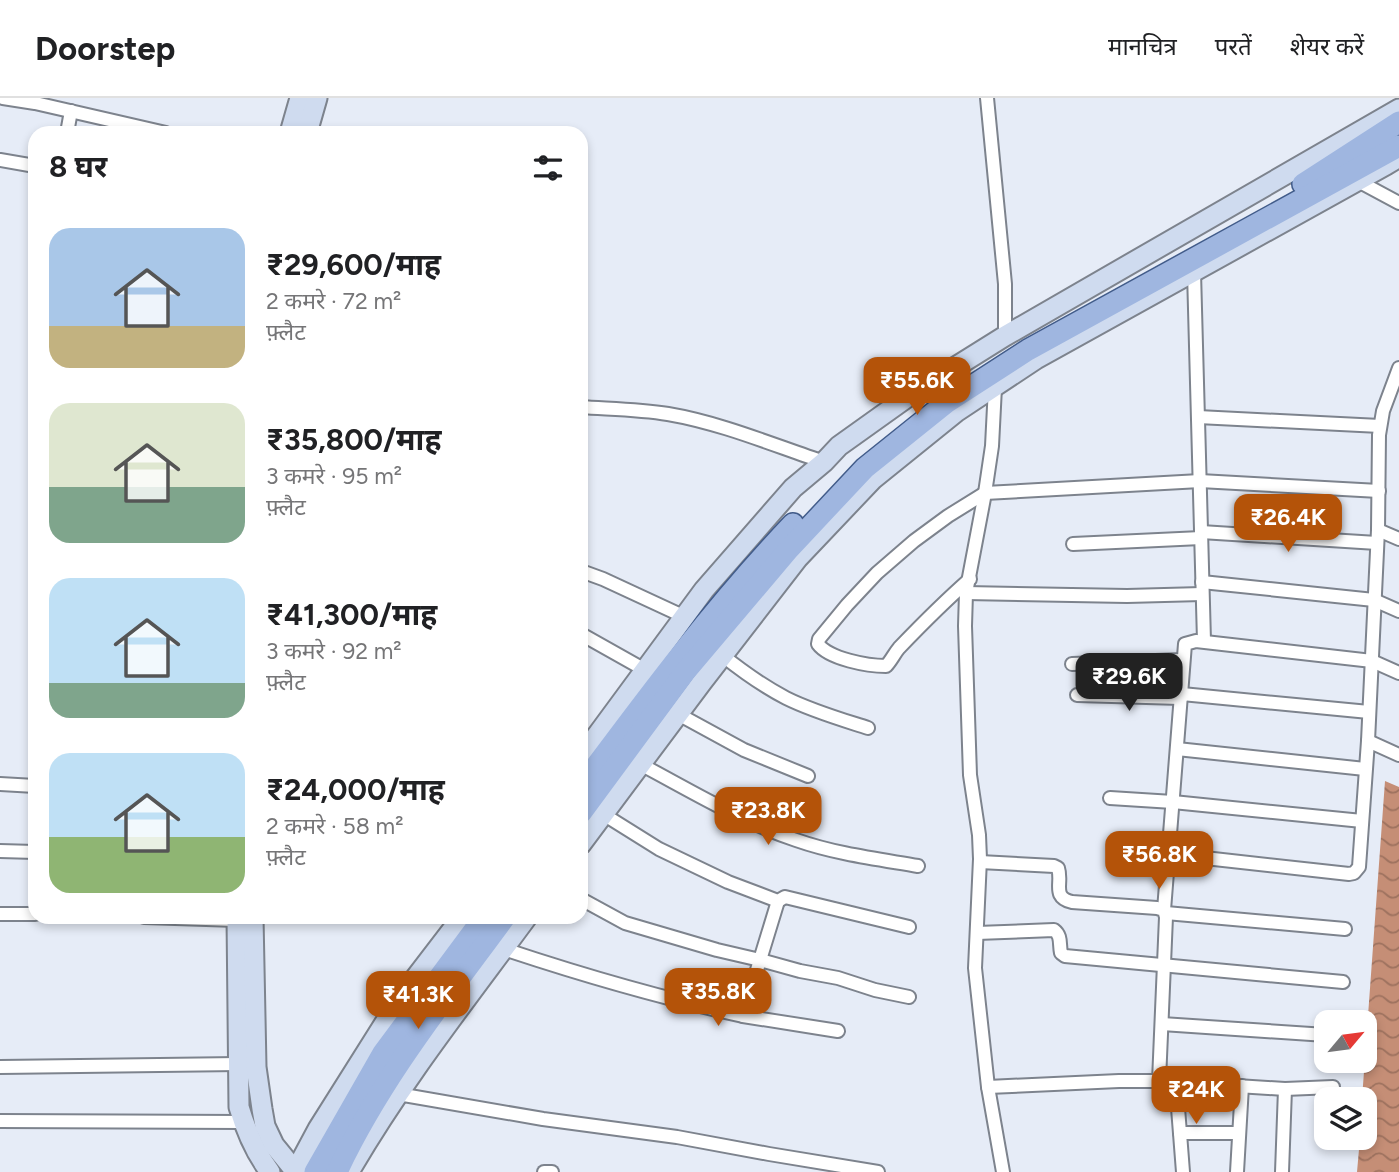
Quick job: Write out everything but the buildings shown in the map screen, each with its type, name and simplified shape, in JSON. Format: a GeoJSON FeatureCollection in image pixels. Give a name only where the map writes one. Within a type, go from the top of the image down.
{"type":"FeatureCollection","features":[{"type":"Feature","properties":{"kind":"main road"},"geometry":{"type":"LineString","coordinates":[[292,126],[300,98]]}},
{"type":"Feature","properties":{"kind":"main road"},"geometry":{"type":"LineString","coordinates":[[309,126],[317,98]]}},
{"type":"Feature","properties":{"kind":"main road"},"geometry":{"type":"LineString","coordinates":[[588,747],[704,590],[793,488],[839,446],[909,396],[1005,336],[1399,109]]}},
{"type":"Feature","properties":{"kind":"main road"},"geometry":{"type":"LineString","coordinates":[[588,777],[672,664],[761,558],[853,462],[925,407],[1024,338],[1269,206],[1399,122]]}},
{"type":"Feature","properties":{"kind":"main road"},"geometry":{"type":"LineString","coordinates":[[588,834],[798,558],[873,479],[956,412],[1036,359],[1397,158]]}},
{"type":"Feature","properties":{"kind":"main road"},"geometry":{"type":"LineString","coordinates":[[588,804],[685,672],[789,549],[865,468],[946,403],[1028,350],[1397,158]]}},
{"type":"Feature","properties":{"kind":"main road"},"geometry":{"type":"LineString","coordinates":[[243,924],[239,1064],[274,1145],[296,1172],[318,1129],[403,994],[457,924]]}},
{"type":"Feature","properties":{"kind":"main road"},"geometry":{"type":"LineString","coordinates":[[244,924],[256,1055],[239,1107],[261,1160],[270,1172]]}},
{"type":"Feature","properties":{"kind":"main road"},"geometry":{"type":"LineString","coordinates":[[315,1172],[383,1053],[479,924]]}},
{"type":"Feature","properties":{"kind":"main road"},"geometry":{"type":"LineString","coordinates":[[337,1172],[347,1150],[399,1064],[500,924]]}},
{"type":"Feature","properties":{"kind":"main road"},"geometry":{"type":"LineString","coordinates":[[349,1172],[412,1072],[522,924]]}},
{"type":"Feature","properties":{"kind":"street"},"geometry":{"type":"LineString","coordinates":[[3,98],[136,126]]}},
{"type":"Feature","properties":{"kind":"street"},"geometry":{"type":"LineString","coordinates":[[987,98],[1004,272],[1005,336]]}},
{"type":"Feature","properties":{"kind":"street"},"geometry":{"type":"LineString","coordinates":[[69,126],[71,111]]}},
{"type":"Feature","properties":{"kind":"street"},"geometry":{"type":"LineString","coordinates":[[0,160],[28,165]]}},
{"type":"Feature","properties":{"kind":"street"},"geometry":{"type":"LineString","coordinates":[[1359,181],[1399,204]]}},
{"type":"Feature","properties":{"kind":"street"},"geometry":{"type":"LineString","coordinates":[[1194,272],[1203,641]]}},
{"type":"Feature","properties":{"kind":"street"},"geometry":{"type":"LineString","coordinates":[[1169,854],[1349,874],[1359,867],[1378,536],[1380,426],[1399,368]]}},
{"type":"Feature","properties":{"kind":"street"},"geometry":{"type":"LineString","coordinates":[[996,387],[992,446],[966,593],[966,694],[970,775],[980,862],[975,968],[988,1087],[1003,1172]]}},
{"type":"Feature","properties":{"kind":"street"},"geometry":{"type":"LineString","coordinates":[[588,407],[671,414],[824,462]]}},
{"type":"Feature","properties":{"kind":"street"},"geometry":{"type":"LineString","coordinates":[[1198,417],[1380,426]]}},
{"type":"Feature","properties":{"kind":"street"},"geometry":{"type":"LineString","coordinates":[[970,579],[947,598],[886,666],[846,660],[827,652],[818,644],[819,639],[877,573],[930,528],[985,494],[1199,481],[1379,491]]}},
{"type":"Feature","properties":{"kind":"street"},"geometry":{"type":"LineString","coordinates":[[1073,544],[1201,535],[1378,536],[1399,539]]}},
{"type":"Feature","properties":{"kind":"street"},"geometry":{"type":"LineString","coordinates":[[588,574],[685,617]]}},
{"type":"Feature","properties":{"kind":"street"},"geometry":{"type":"LineString","coordinates":[[966,593],[1116,596],[1202,588],[1374,600],[1399,611]]}},
{"type":"Feature","properties":{"kind":"street"},"geometry":{"type":"LineString","coordinates":[[588,638],[645,670]]}},
{"type":"Feature","properties":{"kind":"street"},"geometry":{"type":"LineString","coordinates":[[1159,1081],[1165,911],[1185,644],[1189,641],[1203,641],[1372,661],[1399,673]]}},
{"type":"Feature","properties":{"kind":"street"},"geometry":{"type":"LineString","coordinates":[[722,655],[747,675],[786,698],[868,728]]}},
{"type":"Feature","properties":{"kind":"street"},"geometry":{"type":"LineString","coordinates":[[1072,664],[1183,660]]}},
{"type":"Feature","properties":{"kind":"street"},"geometry":{"type":"LineString","coordinates":[[1077,695],[1182,696],[1369,712]]}},
{"type":"Feature","properties":{"kind":"street"},"geometry":{"type":"LineString","coordinates":[[678,714],[744,750],[808,776]]}},
{"type":"Feature","properties":{"kind":"street"},"geometry":{"type":"LineString","coordinates":[[1368,741],[1399,755]]}},
{"type":"Feature","properties":{"kind":"street"},"geometry":{"type":"LineString","coordinates":[[1177,749],[1365,769]]}},
{"type":"Feature","properties":{"kind":"street"},"geometry":{"type":"LineString","coordinates":[[640,764],[721,807],[796,840],[833,851],[918,866]]}},
{"type":"Feature","properties":{"kind":"street"},"geometry":{"type":"LineString","coordinates":[[0,785],[28,786]]}},
{"type":"Feature","properties":{"kind":"street"},"geometry":{"type":"LineString","coordinates":[[1110,798],[1362,821]]}},
{"type":"Feature","properties":{"kind":"street"},"geometry":{"type":"LineString","coordinates":[[603,814],[659,849],[728,882],[778,901]]}},
{"type":"Feature","properties":{"kind":"street"},"geometry":{"type":"LineString","coordinates":[[0,851],[28,852]]}},
{"type":"Feature","properties":{"kind":"street"},"geometry":{"type":"LineString","coordinates":[[980,862],[1054,866],[1060,874],[1060,895],[1064,900],[1072,902],[1157,908],[1345,929]]}},
{"type":"Feature","properties":{"kind":"street"},"geometry":{"type":"LineString","coordinates":[[743,1016],[778,901],[785,897],[909,927]]}},
{"type":"Feature","properties":{"kind":"street"},"geometry":{"type":"LineString","coordinates":[[588,903],[625,923],[717,950],[909,997]]}},
{"type":"Feature","properties":{"kind":"street"},"geometry":{"type":"LineString","coordinates":[[0,914],[28,914]]}},
{"type":"Feature","properties":{"kind":"street"},"geometry":{"type":"LineString","coordinates":[[977,933],[1054,930],[1060,939],[1060,953],[1065,956],[1343,982]]}},
{"type":"Feature","properties":{"kind":"street"},"geometry":{"type":"LineString","coordinates":[[503,949],[573,972],[704,1007],[838,1031]]}},
{"type":"Feature","properties":{"kind":"street"},"geometry":{"type":"LineString","coordinates":[[1162,1024],[1314,1034]]}},
{"type":"Feature","properties":{"kind":"street"},"geometry":{"type":"LineString","coordinates":[[0,1067],[239,1064]]}},
{"type":"Feature","properties":{"kind":"street"},"geometry":{"type":"LineString","coordinates":[[988,1087],[1159,1081],[1285,1089],[1314,1088]]}},
{"type":"Feature","properties":{"kind":"street"},"geometry":{"type":"LineString","coordinates":[[1176,1082],[1183,1172]]}},
{"type":"Feature","properties":{"kind":"street"},"geometry":{"type":"LineString","coordinates":[[1237,1172],[1242,1086]]}},
{"type":"Feature","properties":{"kind":"street"},"geometry":{"type":"LineString","coordinates":[[1282,1172],[1285,1089]]}},
{"type":"Feature","properties":{"kind":"street"},"geometry":{"type":"LineString","coordinates":[[398,1094],[543,1119],[677,1137],[878,1172]]}},
{"type":"Feature","properties":{"kind":"street"},"geometry":{"type":"LineString","coordinates":[[0,1121],[244,1122]]}},
{"type":"Feature","properties":{"kind":"street"},"geometry":{"type":"LineString","coordinates":[[1180,1133],[1240,1133]]}},
{"type":"Feature","properties":{"kind":"street"},"geometry":{"type":"LineString","coordinates":[[544,1172],[552,1172]]}},
{"type":"Feature","properties":{"kind":"water"},"geometry":{"type":"Polygon","coordinates":[[[1385,781],[1399,787],[1399,1172],[1357,1172],[1359,1150],[1377,1150],[1377,1087],[1363,1087],[1364,1073],[1377,1073],[1377,1010],[1368,1010],[1385,781]]]}}]}
